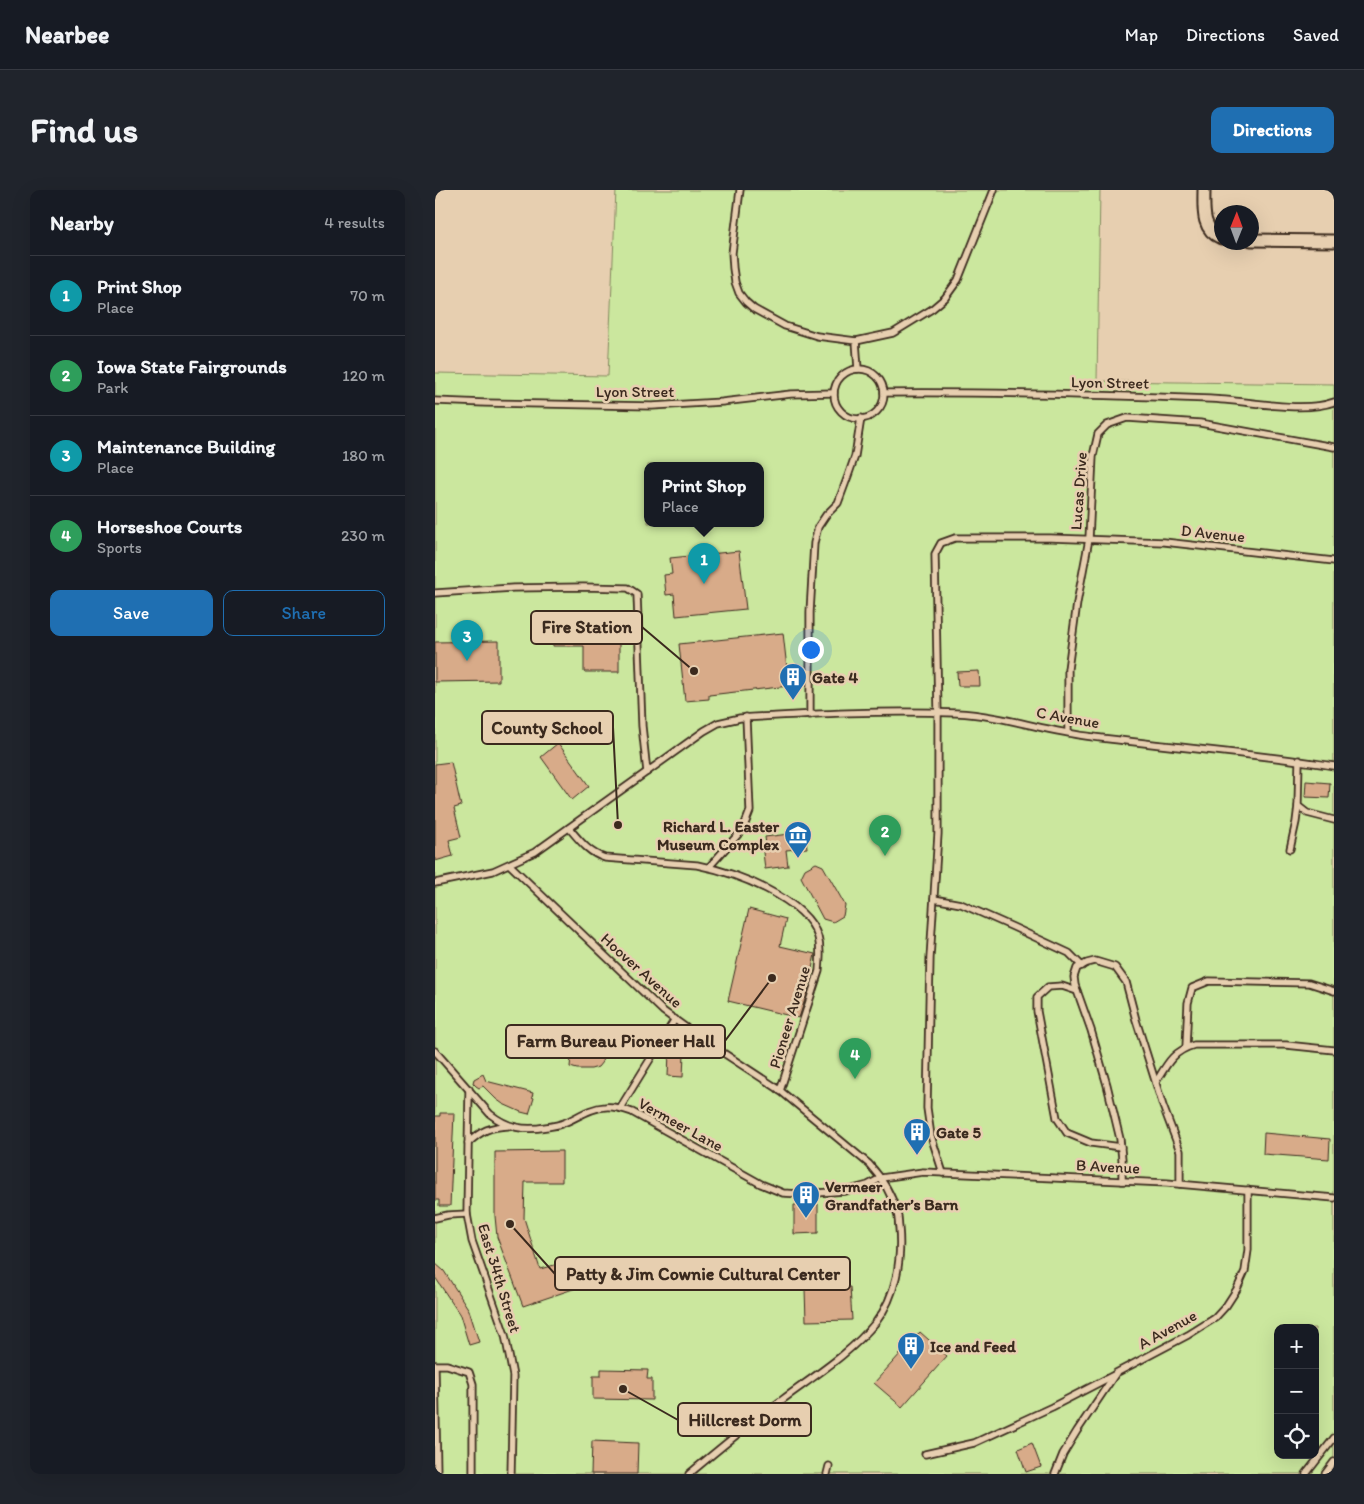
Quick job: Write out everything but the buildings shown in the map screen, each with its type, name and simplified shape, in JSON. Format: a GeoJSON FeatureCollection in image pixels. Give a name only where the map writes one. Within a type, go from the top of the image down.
{"type":"FeatureCollection","features":[{"type":"Feature","properties":{"kind":"street"},"geometry":{"type":"LineString","coordinates":[[1204,190],[1205,221],[1210,231],[1214,234]]}},
{"type":"Feature","properties":{"kind":"street"},"geometry":{"type":"LineString","coordinates":[[1259,240],[1334,241]]}},
{"type":"Feature","properties":{"kind":"lane"},"geometry":{"type":"LineString","coordinates":[[740,190],[732,252],[735,282],[739,293],[754,309],[785,326],[817,336],[856,340],[893,333],[932,309],[945,298],[958,280],[994,190]]}},
{"type":"Feature","properties":{"kind":"lane"},"geometry":{"type":"LineString","coordinates":[[856,340],[858,369]]}},
{"type":"Feature","properties":{"kind":"lane"},"geometry":{"type":"LineString","coordinates":[[858,369],[873,373],[882,385],[884,393],[877,410],[867,417],[854,418],[842,412],[835,400],[834,393],[839,379],[844,374],[858,369]]}},
{"type":"Feature","properties":{"kind":"lane","name":"Lyon Street"},"geometry":{"type":"LineString","coordinates":[[435,401],[652,406],[722,402],[791,394],[834,393]]}},
{"type":"Feature","properties":{"kind":"lane","name":"Lyon Street"},"geometry":{"type":"LineString","coordinates":[[884,393],[1090,395],[1213,399],[1303,407],[1334,402]]}},
{"type":"Feature","properties":{"kind":"lane"},"geometry":{"type":"LineString","coordinates":[[810,715],[810,612],[814,543],[817,527],[838,503],[849,476],[855,456],[861,418]]}},
{"type":"Feature","properties":{"kind":"lane","name":"Lucas Drive"},"geometry":{"type":"LineString","coordinates":[[1068,732],[1068,669],[1077,603],[1089,539],[1093,456],[1098,434],[1107,425],[1127,418],[1200,423],[1334,447]]}},
{"type":"Feature","properties":{"kind":"lane","name":"D Avenue"},"geometry":{"type":"LineString","coordinates":[[943,1173],[931,1136],[927,1108],[930,958],[938,834],[935,554],[941,543],[955,538],[1089,539],[1164,542],[1334,561]]}},
{"type":"Feature","properties":{"kind":"lane"},"geometry":{"type":"LineString","coordinates":[[435,593],[513,588],[583,587],[628,588],[637,594],[642,726],[647,772]]}},
{"type":"Feature","properties":{"kind":"lane","name":"C Avenue"},"geometry":{"type":"LineString","coordinates":[[435,883],[493,871],[535,852],[704,731],[718,723],[747,717],[900,712],[957,713],[998,718],[1084,736],[1299,760],[1334,766]]}},
{"type":"Feature","properties":{"kind":"lane"},"geometry":{"type":"LineString","coordinates":[[709,867],[743,829],[750,811],[747,717]]}},
{"type":"Feature","properties":{"kind":"lane"},"geometry":{"type":"LineString","coordinates":[[1290,850],[1298,806],[1299,760]]}},
{"type":"Feature","properties":{"kind":"lane"},"geometry":{"type":"LineString","coordinates":[[1298,806],[1307,813],[1334,820]]}},
{"type":"Feature","properties":{"kind":"lane","name":"Pioneer Avenue"},"geometry":{"type":"LineString","coordinates":[[569,828],[595,855],[605,858],[709,867],[759,886],[785,900],[808,919],[817,935],[821,953],[819,971],[780,1091]]}},
{"type":"Feature","properties":{"kind":"lane","name":"Hoover Avenue"},"geometry":{"type":"LineString","coordinates":[[509,865],[663,1011],[780,1091],[869,1164],[881,1178],[897,1214],[899,1260],[892,1292],[877,1321],[854,1346],[747,1426],[689,1474]]}},
{"type":"Feature","properties":{"kind":"lane"},"geometry":{"type":"LineString","coordinates":[[934,899],[961,904],[1013,927],[1069,953],[1082,966]]}},
{"type":"Feature","properties":{"kind":"lane"},"geometry":{"type":"LineString","coordinates":[[1122,1181],[1121,1147],[1104,1076],[1074,977],[1077,968],[1095,961],[1115,967],[1126,982],[1136,1020],[1180,1151],[1180,1184]]}},
{"type":"Feature","properties":{"kind":"lane"},"geometry":{"type":"LineString","coordinates":[[1187,1047],[1188,1003],[1192,988],[1209,981],[1309,983],[1334,991]]}},
{"type":"Feature","properties":{"kind":"lane"},"geometry":{"type":"LineString","coordinates":[[1077,991],[1062,986],[1048,987],[1037,996],[1037,1012],[1057,1118],[1067,1133],[1091,1143],[1121,1147]]}},
{"type":"Feature","properties":{"kind":"lane"},"geometry":{"type":"LineString","coordinates":[[620,1108],[675,1019]]}},
{"type":"Feature","properties":{"kind":"lane"},"geometry":{"type":"LineString","coordinates":[[1156,1082],[1172,1056],[1194,1045],[1286,1045],[1334,1050]]}},
{"type":"Feature","properties":{"kind":"lane","name":"Vermeer Lane"},"geometry":{"type":"LineString","coordinates":[[435,1051],[490,1114],[500,1122],[521,1129],[562,1124],[589,1110],[605,1106],[620,1108],[632,1112],[761,1184],[783,1193],[801,1194],[846,1191],[868,1185],[881,1178]]}},
{"type":"Feature","properties":{"kind":"lane","name":"East 34th Street"},"geometry":{"type":"LineString","coordinates":[[469,1089],[467,1214],[472,1241],[505,1335],[513,1376],[511,1474]]}},
{"type":"Feature","properties":{"kind":"lane"},"geometry":{"type":"LineString","coordinates":[[468,1143],[479,1133],[494,1127],[514,1126]]}},
{"type":"Feature","properties":{"kind":"lane","name":"B Avenue"},"geometry":{"type":"LineString","coordinates":[[881,1178],[923,1172],[1180,1184],[1334,1198]]}},
{"type":"Feature","properties":{"kind":"lane","name":"A Avenue"},"geometry":{"type":"LineString","coordinates":[[1055,1474],[1063,1454],[1115,1374],[1188,1335],[1215,1318],[1226,1306],[1237,1289],[1245,1270],[1248,1250],[1248,1190]]}},
{"type":"Feature","properties":{"kind":"lane"},"geometry":{"type":"LineString","coordinates":[[435,1218],[467,1214]]}},
{"type":"Feature","properties":{"kind":"lane"},"geometry":{"type":"LineString","coordinates":[[437,1474],[435,1365],[447,1365],[469,1372],[473,1384],[473,1474]]}},
{"type":"Feature","properties":{"kind":"lane"},"geometry":{"type":"LineString","coordinates":[[925,1454],[974,1443],[1052,1407],[1115,1374]]}},
{"type":"Feature","properties":{"kind":"lane"},"geometry":{"type":"LineString","coordinates":[[1306,1474],[1334,1438]]}},
{"type":"Feature","properties":{"kind":"lane"},"geometry":{"type":"LineString","coordinates":[[1325,1474],[1334,1462]]}},
{"type":"Feature","properties":{"kind":"lane"},"geometry":{"type":"LineString","coordinates":[[827,1474],[829,1466]]}},
{"type":"Feature","properties":{"kind":"green space"},"geometry":{"type":"Polygon","coordinates":[[[616,190],[1100,190],[1097,381],[1334,384],[1334,1474],[435,1474],[435,373],[608,376],[616,190]]]}},
{"type":"Feature","properties":{"kind":"place","name":"Print Shop"},"geometry":{"type":"Point","coordinates":[704,584]}},
{"type":"Feature","properties":{"kind":"place","name":"Maintenance Building"},"geometry":{"type":"Point","coordinates":[467,661]}},
{"type":"Feature","properties":{"kind":"place","name":"Fire Station"},"geometry":{"type":"Point","coordinates":[694,671]}},
{"type":"Feature","properties":{"kind":"place","name":"Gate 4"},"geometry":{"type":"Point","coordinates":[793,701]}},
{"type":"Feature","properties":{"kind":"place","name":"County School"},"geometry":{"type":"Point","coordinates":[618,825]}},
{"type":"Feature","properties":{"kind":"place","name":"Iowa State Fairgrounds"},"geometry":{"type":"Point","coordinates":[885,856]}},
{"type":"Feature","properties":{"kind":"place","name":"Richard L. Easter Museum Complex"},"geometry":{"type":"Point","coordinates":[798,859]}},
{"type":"Feature","properties":{"kind":"place","name":"Farm Bureau Pioneer Hall"},"geometry":{"type":"Point","coordinates":[772,978]}},
{"type":"Feature","properties":{"kind":"place","name":"Horseshoe Courts"},"geometry":{"type":"Point","coordinates":[855,1079]}},
{"type":"Feature","properties":{"kind":"place","name":"Gate 5"},"geometry":{"type":"Point","coordinates":[917,1156]}},
{"type":"Feature","properties":{"kind":"place","name":"Vermeer Grandfather’s Barn"},"geometry":{"type":"Point","coordinates":[806,1219]}},
{"type":"Feature","properties":{"kind":"place","name":"Patty & Jim Cownie Cultural Center"},"geometry":{"type":"Point","coordinates":[510,1224]}},
{"type":"Feature","properties":{"kind":"place","name":"Ice and Feed"},"geometry":{"type":"Point","coordinates":[911,1370]}},
{"type":"Feature","properties":{"kind":"place","name":"Hillcrest Dorm"},"geometry":{"type":"Point","coordinates":[623,1389]}}]}
